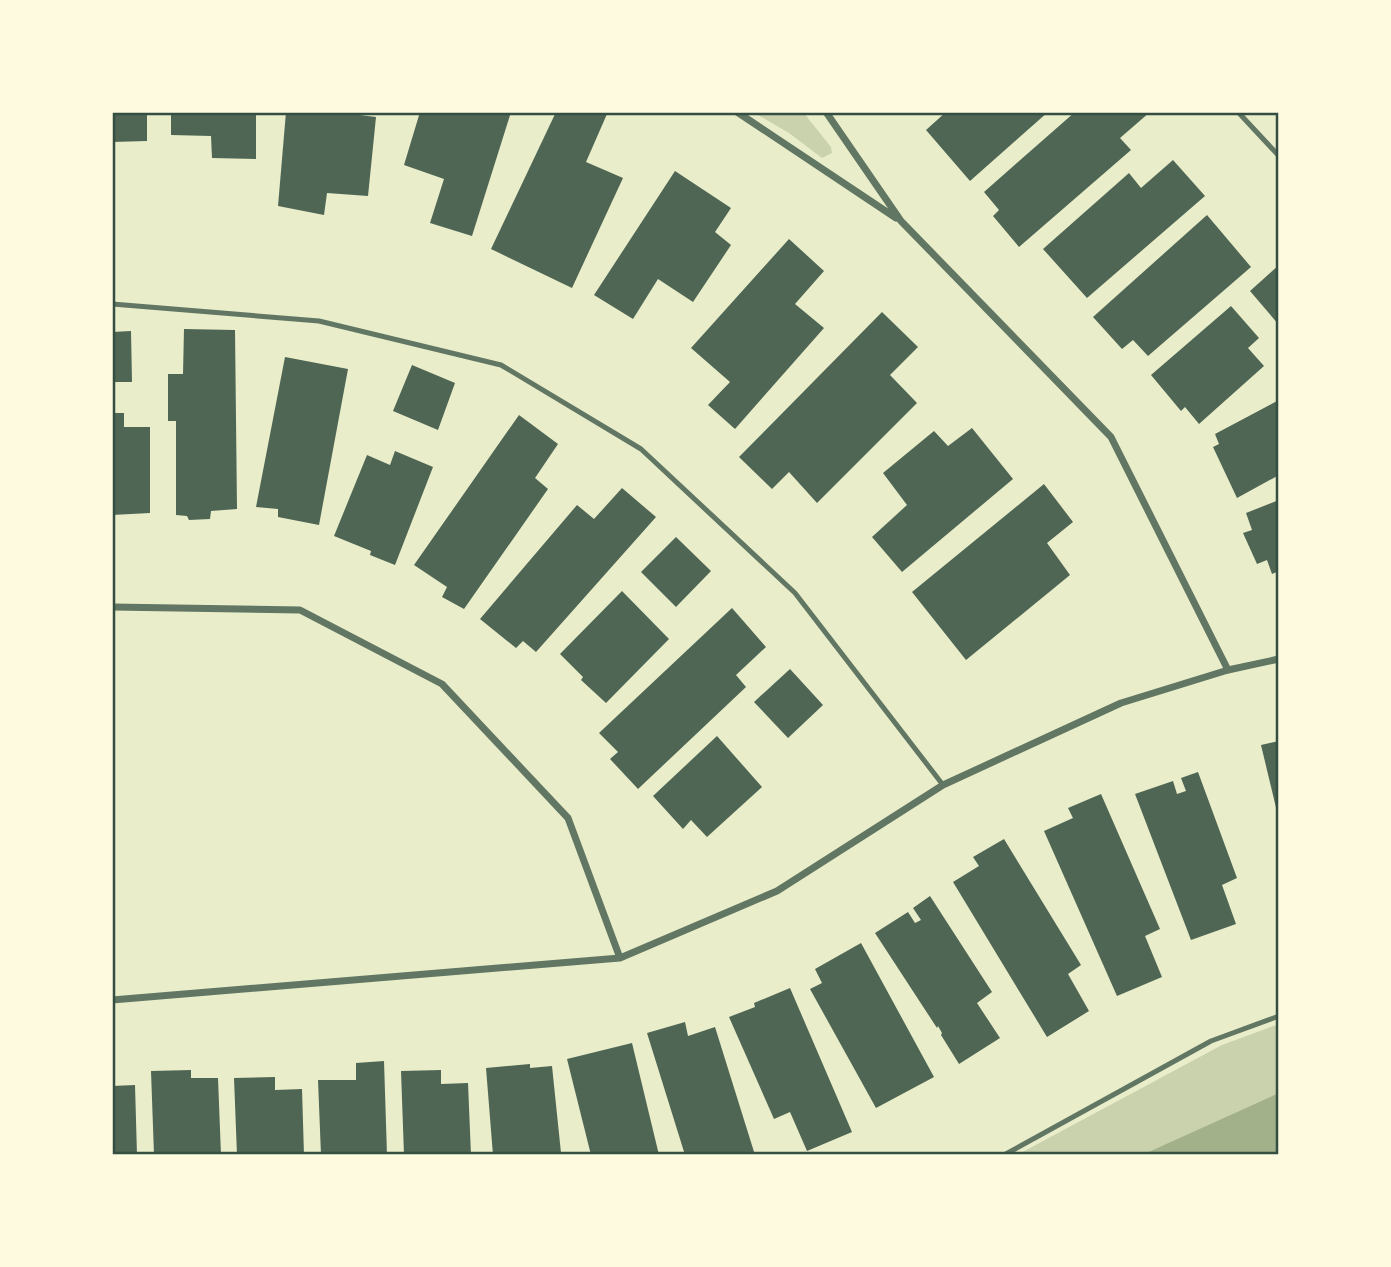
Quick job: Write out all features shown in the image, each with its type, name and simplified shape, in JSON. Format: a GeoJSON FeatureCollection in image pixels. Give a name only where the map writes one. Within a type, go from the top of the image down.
{"type":"FeatureCollection","features":[{"type":"Feature","properties":{"kind":"street"},"geometry":{"type":"LineString","coordinates":[[737,112],[901,221]]}},
{"type":"Feature","properties":{"kind":"street"},"geometry":{"type":"LineString","coordinates":[[826,112],[901,221],[1111,437],[1228,670]]}},
{"type":"Feature","properties":{"kind":"street"},"geometry":{"type":"LineString","coordinates":[[112,607],[300,610],[442,684],[568,818],[620,958]]}},
{"type":"Feature","properties":{"kind":"street"},"geometry":{"type":"LineString","coordinates":[[112,1000],[620,958],[777,891],[943,785],[1121,703],[1228,670],[1279,659]]}},
{"type":"Feature","properties":{"kind":"lane"},"geometry":{"type":"LineString","coordinates":[[1238,112],[1279,156]]}},
{"type":"Feature","properties":{"kind":"lane"},"geometry":{"type":"LineString","coordinates":[[112,304],[319,321],[501,365],[641,449],[794,593],[943,785]]}},
{"type":"Feature","properties":{"kind":"lane"},"geometry":{"type":"LineString","coordinates":[[1004,1155],[1211,1041],[1279,1016]]}},
{"type":"Feature","properties":{"kind":"shaded area"},"geometry":{"type":"Polygon","coordinates":[[[753,112],[803,112],[831,147],[832,153],[822,158],[789,133],[753,112]]]}},
{"type":"Feature","properties":{"kind":"shaded area"},"geometry":{"type":"Polygon","coordinates":[[[1279,1024],[1279,1155],[1017,1155],[1222,1045],[1279,1024]]]}},
{"type":"Feature","properties":{"kind":"shaded area"},"geometry":{"type":"Polygon","coordinates":[[[1279,1093],[1279,1155],[1142,1155],[1279,1093]]]}},
{"type":"Feature","properties":{"kind":"building"},"geometry":{"type":"Polygon","coordinates":[[[112,112],[147,112],[147,141],[112,142],[112,112]]]}},
{"type":"Feature","properties":{"kind":"building"},"geometry":{"type":"Polygon","coordinates":[[[171,112],[256,112],[256,159],[212,158],[211,136],[171,135],[171,112]]]}},
{"type":"Feature","properties":{"kind":"building"},"geometry":{"type":"Polygon","coordinates":[[[286,112],[361,112],[360,115],[376,117],[368,196],[327,193],[324,215],[278,206],[286,112]]]}},
{"type":"Feature","properties":{"kind":"building"},"geometry":{"type":"Polygon","coordinates":[[[420,112],[511,112],[472,236],[430,223],[444,179],[404,165],[420,112]]]}},
{"type":"Feature","properties":{"kind":"building"},"geometry":{"type":"Polygon","coordinates":[[[556,112],[607,114],[586,162],[623,178],[572,288],[491,249],[556,112]]]}},
{"type":"Feature","properties":{"kind":"building"},"geometry":{"type":"Polygon","coordinates":[[[946,112],[1048,112],[970,181],[926,130],[946,112]]]}},
{"type":"Feature","properties":{"kind":"building"},"geometry":{"type":"Polygon","coordinates":[[[1075,112],[1150,112],[1120,138],[1131,150],[1019,247],[993,216],[999,210],[984,192],[1075,112]]]}},
{"type":"Feature","properties":{"kind":"building"},"geometry":{"type":"Polygon","coordinates":[[[1173,160],[1205,196],[1087,298],[1043,249],[1129,173],[1141,188],[1173,160]]]}},
{"type":"Feature","properties":{"kind":"building"},"geometry":{"type":"Polygon","coordinates":[[[675,171],[731,208],[715,232],[731,245],[693,302],[658,279],[633,319],[594,295],[675,171]]]}},
{"type":"Feature","properties":{"kind":"building"},"geometry":{"type":"Polygon","coordinates":[[[1207,215],[1251,267],[1148,356],[1133,340],[1122,349],[1093,317],[1207,215]]]}},
{"type":"Feature","properties":{"kind":"building"},"geometry":{"type":"Polygon","coordinates":[[[789,239],[824,271],[795,304],[824,328],[735,429],[708,405],[730,382],[691,348],[789,239]]]}},
{"type":"Feature","properties":{"kind":"building"},"geometry":{"type":"Polygon","coordinates":[[[1279,265],[1279,325],[1250,291],[1279,265]]]}},
{"type":"Feature","properties":{"kind":"building"},"geometry":{"type":"Polygon","coordinates":[[[1231,306],[1259,338],[1248,348],[1264,366],[1199,424],[1185,407],[1181,411],[1151,375],[1231,306]]]}},
{"type":"Feature","properties":{"kind":"building"},"geometry":{"type":"Polygon","coordinates":[[[882,312],[918,347],[890,375],[917,403],[817,503],[789,472],[772,489],[739,457],[882,312]]]}},
{"type":"Feature","properties":{"kind":"building"},"geometry":{"type":"Polygon","coordinates":[[[184,329],[235,330],[237,509],[211,511],[210,519],[189,520],[187,516],[176,515],[176,421],[168,421],[168,374],[183,374],[184,329]]]}},
{"type":"Feature","properties":{"kind":"building"},"geometry":{"type":"Polygon","coordinates":[[[131,331],[132,382],[112,382],[112,332],[131,331]]]}},
{"type":"Feature","properties":{"kind":"building"},"geometry":{"type":"Polygon","coordinates":[[[285,357],[348,369],[319,525],[278,517],[278,509],[256,507],[285,357]]]}},
{"type":"Feature","properties":{"kind":"building"},"geometry":{"type":"Polygon","coordinates":[[[412,365],[455,383],[438,430],[393,411],[412,365]]]}},
{"type":"Feature","properties":{"kind":"building"},"geometry":{"type":"Polygon","coordinates":[[[1279,400],[1279,475],[1237,498],[1213,447],[1219,444],[1215,434],[1279,400]]]}},
{"type":"Feature","properties":{"kind":"building"},"geometry":{"type":"Polygon","coordinates":[[[112,413],[124,413],[124,427],[150,427],[150,513],[112,515],[112,413]]]}},
{"type":"Feature","properties":{"kind":"building"},"geometry":{"type":"Polygon","coordinates":[[[519,415],[558,444],[535,478],[548,489],[464,609],[442,597],[447,587],[414,565],[519,415]]]}},
{"type":"Feature","properties":{"kind":"building"},"geometry":{"type":"Polygon","coordinates":[[[972,428],[1013,479],[902,572],[872,537],[907,505],[883,473],[934,431],[948,446],[972,428]]]}},
{"type":"Feature","properties":{"kind":"building"},"geometry":{"type":"Polygon","coordinates":[[[395,451],[433,467],[395,565],[370,555],[371,551],[334,536],[367,455],[390,465],[395,451]]]}},
{"type":"Feature","properties":{"kind":"building"},"geometry":{"type":"Polygon","coordinates":[[[1044,484],[1073,522],[1047,543],[1070,575],[966,660],[912,592],[1044,484]]]}},
{"type":"Feature","properties":{"kind":"building"},"geometry":{"type":"Polygon","coordinates":[[[622,488],[656,517],[536,652],[523,641],[516,648],[480,619],[577,505],[594,519],[622,488]]]}},
{"type":"Feature","properties":{"kind":"building"},"geometry":{"type":"Polygon","coordinates":[[[1279,500],[1279,571],[1272,574],[1267,560],[1257,564],[1243,533],[1252,530],[1246,513],[1279,500]]]}},
{"type":"Feature","properties":{"kind":"building"},"geometry":{"type":"Polygon","coordinates":[[[676,537],[711,571],[676,607],[641,572],[676,537]]]}},
{"type":"Feature","properties":{"kind":"building"},"geometry":{"type":"Polygon","coordinates":[[[622,591],[669,639],[606,703],[581,680],[583,677],[560,654],[622,591]]]}},
{"type":"Feature","properties":{"kind":"building"},"geometry":{"type":"Polygon","coordinates":[[[732,608],[766,647],[736,675],[746,687],[638,789],[610,759],[618,752],[599,733],[732,608]]]}},
{"type":"Feature","properties":{"kind":"building"},"geometry":{"type":"Polygon","coordinates":[[[790,669],[823,705],[788,738],[754,702],[790,669]]]}},
{"type":"Feature","properties":{"kind":"building"},"geometry":{"type":"Polygon","coordinates":[[[717,736],[762,787],[707,837],[691,820],[683,829],[653,796],[717,736]]]}},
{"type":"Feature","properties":{"kind":"building"},"geometry":{"type":"Polygon","coordinates":[[[1279,741],[1279,816],[1278,816],[1261,745],[1279,741]]]}},
{"type":"Feature","properties":{"kind":"building"},"geometry":{"type":"Polygon","coordinates":[[[1198,772],[1237,878],[1222,885],[1236,924],[1191,940],[1135,794],[1173,781],[1177,794],[1186,791],[1181,778],[1198,772]]]}},
{"type":"Feature","properties":{"kind":"building"},"geometry":{"type":"Polygon","coordinates":[[[1101,794],[1160,929],[1145,936],[1162,977],[1117,996],[1044,831],[1073,818],[1068,808],[1101,794]]]}},
{"type":"Feature","properties":{"kind":"building"},"geometry":{"type":"Polygon","coordinates":[[[1004,839],[1081,965],[1068,974],[1089,1011],[1047,1037],[953,882],[979,866],[973,857],[1004,839]]]}},
{"type":"Feature","properties":{"kind":"building"},"geometry":{"type":"Polygon","coordinates":[[[930,896],[992,992],[977,1003],[1000,1038],[959,1064],[938,1026],[937,1028],[875,933],[908,912],[915,923],[921,920],[913,908],[930,896]]]}},
{"type":"Feature","properties":{"kind":"building"},"geometry":{"type":"Polygon","coordinates":[[[861,943],[934,1077],[876,1108],[810,989],[822,983],[815,969],[861,943]]]}},
{"type":"Feature","properties":{"kind":"building"},"geometry":{"type":"Polygon","coordinates":[[[790,988],[852,1132],[807,1151],[790,1112],[774,1119],[729,1017],[755,1007],[754,1003],[790,988]]]}},
{"type":"Feature","properties":{"kind":"building"},"geometry":{"type":"Polygon","coordinates":[[[685,1022],[688,1036],[715,1027],[755,1155],[685,1155],[647,1033],[685,1022]]]}},
{"type":"Feature","properties":{"kind":"building"},"geometry":{"type":"Polygon","coordinates":[[[632,1043],[659,1155],[591,1155],[567,1059],[632,1043]]]}},
{"type":"Feature","properties":{"kind":"building"},"geometry":{"type":"Polygon","coordinates":[[[384,1061],[387,1155],[321,1155],[318,1080],[356,1080],[356,1063],[384,1061]]]}},
{"type":"Feature","properties":{"kind":"building"},"geometry":{"type":"Polygon","coordinates":[[[530,1064],[530,1068],[552,1066],[561,1153],[493,1155],[486,1068],[530,1064]]]}},
{"type":"Feature","properties":{"kind":"building"},"geometry":{"type":"Polygon","coordinates":[[[191,1070],[191,1078],[218,1078],[221,1155],[154,1155],[151,1071],[191,1070]]]}},
{"type":"Feature","properties":{"kind":"building"},"geometry":{"type":"Polygon","coordinates":[[[441,1070],[441,1084],[468,1083],[471,1155],[404,1155],[401,1071],[441,1070]]]}},
{"type":"Feature","properties":{"kind":"building"},"geometry":{"type":"Polygon","coordinates":[[[275,1077],[275,1090],[302,1089],[304,1155],[237,1155],[234,1078],[275,1077]]]}},
{"type":"Feature","properties":{"kind":"building"},"geometry":{"type":"Polygon","coordinates":[[[135,1085],[137,1155],[112,1155],[112,1086],[135,1085]]]}}]}
